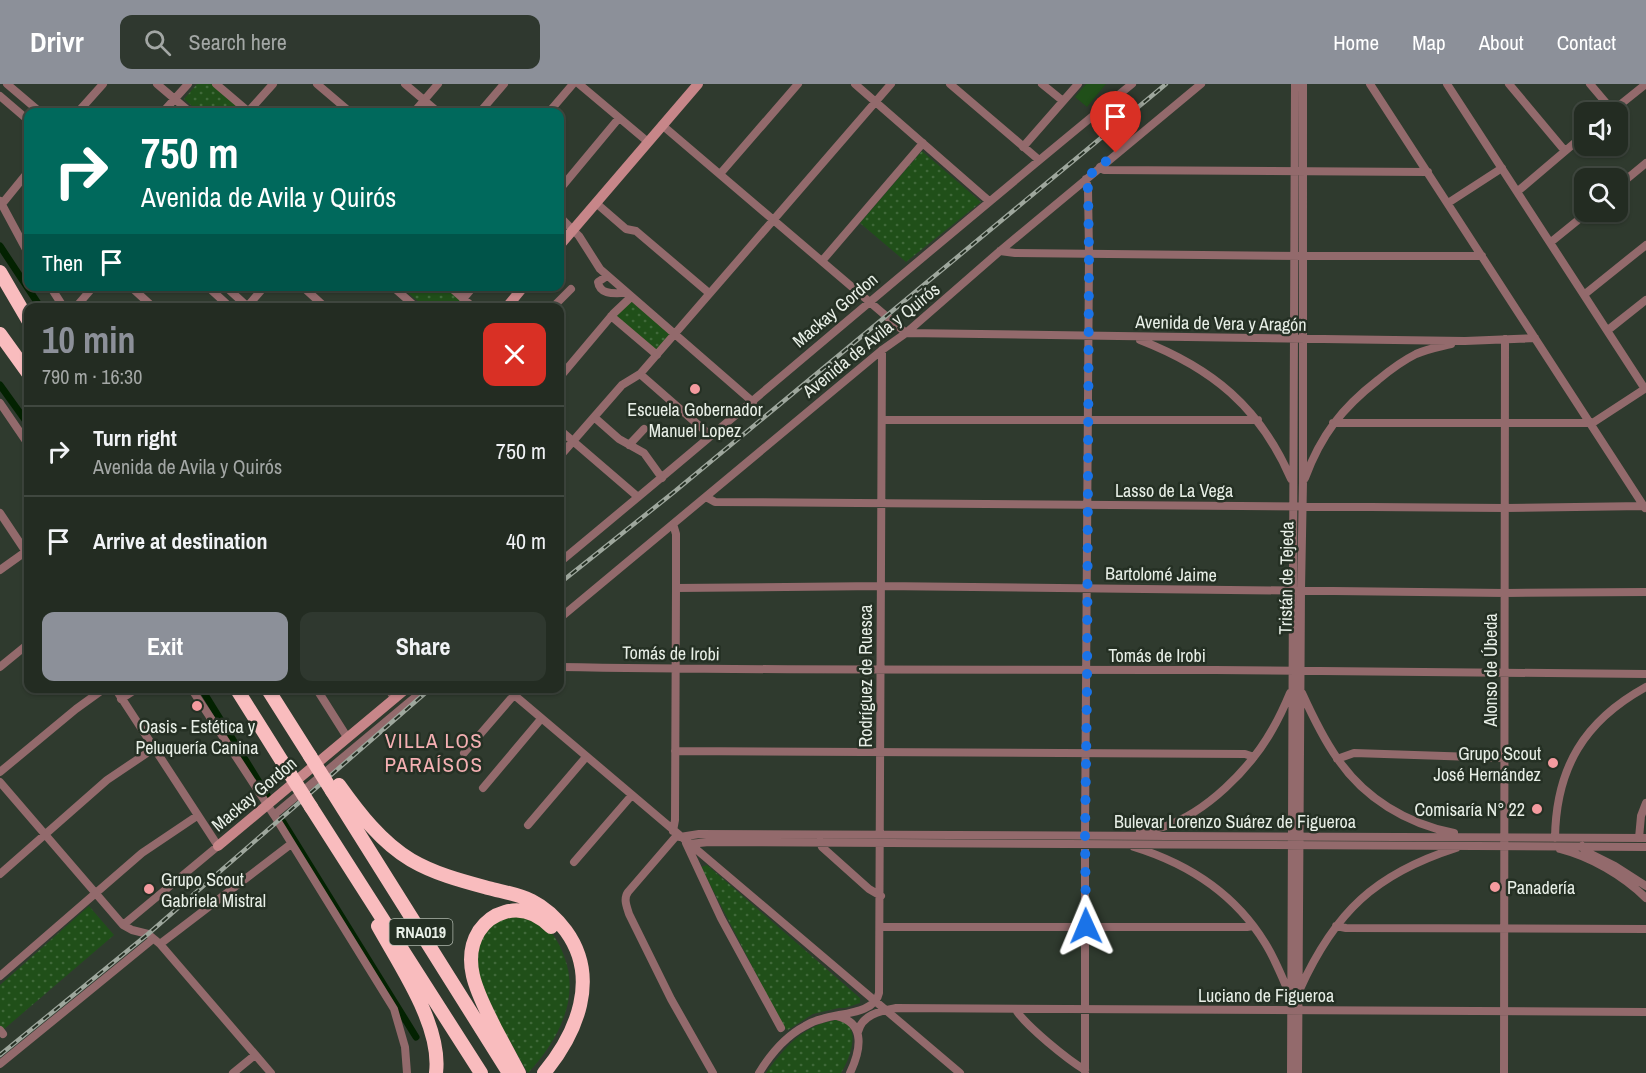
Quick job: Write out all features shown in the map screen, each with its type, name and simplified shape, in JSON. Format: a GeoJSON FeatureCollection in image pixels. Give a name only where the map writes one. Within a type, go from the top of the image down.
{"type":"FeatureCollection","features":[{"type":"Feature","properties":{"kind":"highway"},"geometry":{"type":"LineString","coordinates":[[0,272],[24,313]]}},
{"type":"Feature","properties":{"kind":"highway"},"geometry":{"type":"LineString","coordinates":[[0,289],[24,323]]}},
{"type":"Feature","properties":{"kind":"highway"},"geometry":{"type":"LineString","coordinates":[[0,334],[24,367]]}},
{"type":"Feature","properties":{"kind":"highway"},"geometry":{"type":"LineString","coordinates":[[0,345],[24,374]]}},
{"type":"Feature","properties":{"kind":"highway","name":"RNA019"},"geometry":{"type":"LineString","coordinates":[[239,693],[481,1073]]}},
{"type":"Feature","properties":{"kind":"highway","name":"RNA019"},"geometry":{"type":"LineString","coordinates":[[270,693],[335,788],[509,1073]]}},
{"type":"Feature","properties":{"kind":"highway"},"geometry":{"type":"LineString","coordinates":[[279,693],[313,754]]}},
{"type":"Feature","properties":{"kind":"highway"},"geometry":{"type":"LineString","coordinates":[[335,788],[384,840],[400,853],[422,866],[448,876],[534,902],[556,919],[569,935],[581,963],[582,1000],[569,1037],[544,1073]]}},
{"type":"Feature","properties":{"kind":"highway"},"geometry":{"type":"LineString","coordinates":[[363,888],[375,921],[430,1025],[436,1048],[436,1073]]}},
{"type":"Feature","properties":{"kind":"highway"},"geometry":{"type":"LineString","coordinates":[[519,1073],[481,1000],[472,967],[474,941],[481,929],[499,914],[514,911],[538,916],[556,932],[569,954],[574,976],[574,996],[567,1023],[556,1045],[534,1073]]}},
{"type":"Feature","properties":{"kind":"main road"},"geometry":{"type":"LineString","coordinates":[[564,241],[698,84]]}},
{"type":"Feature","properties":{"kind":"main road"},"geometry":{"type":"LineString","coordinates":[[510,303],[520,291]]}},
{"type":"Feature","properties":{"kind":"main road","name":"Mackay Gordon"},"geometry":{"type":"LineString","coordinates":[[218,846],[402,693]]}},
{"type":"Feature","properties":{"kind":"street"},"geometry":{"type":"LineString","coordinates":[[7,84],[18,87],[36,108]]}},
{"type":"Feature","properties":{"kind":"street"},"geometry":{"type":"LineString","coordinates":[[82,108],[103,84]]}},
{"type":"Feature","properties":{"kind":"street"},"geometry":{"type":"LineString","coordinates":[[157,84],[185,108]]}},
{"type":"Feature","properties":{"kind":"street"},"geometry":{"type":"LineString","coordinates":[[166,108],[188,84]]}},
{"type":"Feature","properties":{"kind":"street"},"geometry":{"type":"LineString","coordinates":[[216,84],[244,108]]}},
{"type":"Feature","properties":{"kind":"street"},"geometry":{"type":"LineString","coordinates":[[252,108],[273,84]]}},
{"type":"Feature","properties":{"kind":"street"},"geometry":{"type":"LineString","coordinates":[[317,84],[345,108]]}},
{"type":"Feature","properties":{"kind":"street"},"geometry":{"type":"LineString","coordinates":[[405,84],[433,108]]}},
{"type":"Feature","properties":{"kind":"street"},"geometry":{"type":"LineString","coordinates":[[417,108],[438,84]]}},
{"type":"Feature","properties":{"kind":"street"},"geometry":{"type":"LineString","coordinates":[[483,108],[504,84]]}},
{"type":"Feature","properties":{"kind":"street"},"geometry":{"type":"LineString","coordinates":[[552,108],[573,84]]}},
{"type":"Feature","properties":{"kind":"street"},"geometry":{"type":"LineString","coordinates":[[579,84],[648,142]]}},
{"type":"Feature","properties":{"kind":"street"},"geometry":{"type":"LineString","coordinates":[[720,174],[798,84]]}},
{"type":"Feature","properties":{"kind":"street"},"geometry":{"type":"LineString","coordinates":[[855,84],[989,201]]}},
{"type":"Feature","properties":{"kind":"street"},"geometry":{"type":"LineString","coordinates":[[564,451],[622,384],[640,374],[657,355],[891,84]]}},
{"type":"Feature","properties":{"kind":"street"},"geometry":{"type":"LineString","coordinates":[[950,84],[1039,160]]}},
{"type":"Feature","properties":{"kind":"street"},"geometry":{"type":"LineString","coordinates":[[1042,84],[1063,101]]}},
{"type":"Feature","properties":{"kind":"street"},"geometry":{"type":"LineString","coordinates":[[1023,147],[1078,84]]}},
{"type":"Feature","properties":{"kind":"street","name":"Mackay Gordon"},"geometry":{"type":"LineString","coordinates":[[564,559],[753,402],[989,201],[1132,84]]}},
{"type":"Feature","properties":{"kind":"street","name":"Avenida de Avila y Quirós"},"geometry":{"type":"LineString","coordinates":[[564,615],[882,350],[906,333],[1086,178],[1201,84]]}},
{"type":"Feature","properties":{"kind":"street","name":"Tristán de Tejeda"},"geometry":{"type":"LineString","coordinates":[[1295,84],[1298,171],[1298,339],[1293,483],[1296,671],[1292,689],[1291,845],[1299,1073]]}},
{"type":"Feature","properties":{"kind":"street","name":"Tristán de Tejeda"},"geometry":{"type":"LineString","coordinates":[[1298,171],[1303,84]]}},
{"type":"Feature","properties":{"kind":"street"},"geometry":{"type":"LineString","coordinates":[[1370,84],[1645,508]]}},
{"type":"Feature","properties":{"kind":"street"},"geometry":{"type":"LineString","coordinates":[[1333,423],[1589,423],[1594,422],[1645,388],[1447,84]]}},
{"type":"Feature","properties":{"kind":"street"},"geometry":{"type":"LineString","coordinates":[[1509,84],[1565,151]]}},
{"type":"Feature","properties":{"kind":"street"},"geometry":{"type":"LineString","coordinates":[[1590,84],[1604,102]]}},
{"type":"Feature","properties":{"kind":"street"},"geometry":{"type":"LineString","coordinates":[[1624,102],[1646,84]]}},
{"type":"Feature","properties":{"kind":"street"},"geometry":{"type":"LineString","coordinates":[[0,96],[24,117]]}},
{"type":"Feature","properties":{"kind":"street"},"geometry":{"type":"LineString","coordinates":[[564,184],[619,118]]}},
{"type":"Feature","properties":{"kind":"street"},"geometry":{"type":"LineString","coordinates":[[662,125],[906,333]]}},
{"type":"Feature","properties":{"kind":"street"},"geometry":{"type":"LineString","coordinates":[[822,261],[922,143]]}},
{"type":"Feature","properties":{"kind":"street"},"geometry":{"type":"LineString","coordinates":[[1518,191],[1574,143]]}},
{"type":"Feature","properties":{"kind":"street"},"geometry":{"type":"LineString","coordinates":[[1628,178],[1646,163]]}},
{"type":"Feature","properties":{"kind":"street"},"geometry":{"type":"LineString","coordinates":[[1100,167],[1104,170],[1428,172]]}},
{"type":"Feature","properties":{"kind":"street"},"geometry":{"type":"LineString","coordinates":[[1448,203],[1502,168]]}},
{"type":"Feature","properties":{"kind":"street"},"geometry":{"type":"LineString","coordinates":[[24,176],[1,202],[24,245]]}},
{"type":"Feature","properties":{"kind":"street"},"geometry":{"type":"LineString","coordinates":[[1085,1071],[1089,253],[1086,178]]}},
{"type":"Feature","properties":{"kind":"street"},"geometry":{"type":"LineString","coordinates":[[596,203],[626,230],[636,231],[709,293]]}},
{"type":"Feature","properties":{"kind":"street"},"geometry":{"type":"LineString","coordinates":[[564,221],[607,276],[753,402]]}},
{"type":"Feature","properties":{"kind":"street"},"geometry":{"type":"LineString","coordinates":[[1551,242],[1576,222]]}},
{"type":"Feature","properties":{"kind":"street"},"geometry":{"type":"LineString","coordinates":[[1585,294],[1646,245]]}},
{"type":"Feature","properties":{"kind":"street"},"geometry":{"type":"LineString","coordinates":[[1000,251],[1298,256],[1482,256]]}},
{"type":"Feature","properties":{"kind":"street"},"geometry":{"type":"LineString","coordinates":[[607,276],[598,282],[601,290],[629,295]]}},
{"type":"Feature","properties":{"kind":"street"},"geometry":{"type":"LineString","coordinates":[[557,303],[572,289]]}},
{"type":"Feature","properties":{"kind":"street"},"geometry":{"type":"LineString","coordinates":[[79,303],[90,291]]}},
{"type":"Feature","properties":{"kind":"street"},"geometry":{"type":"LineString","coordinates":[[135,291],[149,303]]}},
{"type":"Feature","properties":{"kind":"street"},"geometry":{"type":"LineString","coordinates":[[212,291],[226,303]]}},
{"type":"Feature","properties":{"kind":"street"},"geometry":{"type":"LineString","coordinates":[[230,291],[244,303]]}},
{"type":"Feature","properties":{"kind":"street"},"geometry":{"type":"LineString","coordinates":[[251,303],[261,291]]}},
{"type":"Feature","properties":{"kind":"street"},"geometry":{"type":"LineString","coordinates":[[307,291],[321,303]]}},
{"type":"Feature","properties":{"kind":"street"},"geometry":{"type":"LineString","coordinates":[[398,291],[411,303]]}},
{"type":"Feature","properties":{"kind":"street"},"geometry":{"type":"LineString","coordinates":[[455,291],[468,303]]}},
{"type":"Feature","properties":{"kind":"street"},"geometry":{"type":"LineString","coordinates":[[463,298],[469,291]]}},
{"type":"Feature","properties":{"kind":"street"},"geometry":{"type":"LineString","coordinates":[[564,372],[629,295]]}},
{"type":"Feature","properties":{"kind":"street"},"geometry":{"type":"LineString","coordinates":[[1608,330],[1646,300]]}},
{"type":"Feature","properties":{"kind":"street"},"geometry":{"type":"LineString","coordinates":[[611,316],[657,355]]}},
{"type":"Feature","properties":{"kind":"street","name":"Avenida de Vera y Aragón"},"geometry":{"type":"LineString","coordinates":[[906,333],[1465,341],[1535,338]]}},
{"type":"Feature","properties":{"kind":"street"},"geometry":{"type":"LineString","coordinates":[[1132,337],[1176,355],[1233,394],[1258,420],[1282,458],[1293,483]]}},
{"type":"Feature","properties":{"kind":"street","name":"Tristán de Tejeda"},"geometry":{"type":"LineString","coordinates":[[1296,590],[1303,482],[1298,339]]}},
{"type":"Feature","properties":{"kind":"street","name":"Alonso de Úbeda"},"geometry":{"type":"LineString","coordinates":[[1504,1073],[1505,339]]}},
{"type":"Feature","properties":{"kind":"street"},"geometry":{"type":"LineString","coordinates":[[1303,482],[1317,448],[1348,405],[1402,362],[1430,349],[1465,341]]}},
{"type":"Feature","properties":{"kind":"street","name":"Rodríguez de Ruesca"},"geometry":{"type":"LineString","coordinates":[[876,1002],[879,993],[881,896],[882,350]]}},
{"type":"Feature","properties":{"kind":"street"},"geometry":{"type":"LineString","coordinates":[[640,374],[711,436]]}},
{"type":"Feature","properties":{"kind":"street"},"geometry":{"type":"LineString","coordinates":[[0,403],[24,438]]}},
{"type":"Feature","properties":{"kind":"street"},"geometry":{"type":"LineString","coordinates":[[594,417],[619,439],[644,453],[662,478]]}},
{"type":"Feature","properties":{"kind":"street"},"geometry":{"type":"LineString","coordinates":[[882,420],[1258,420]]}},
{"type":"Feature","properties":{"kind":"street"},"geometry":{"type":"LineString","coordinates":[[629,446],[644,429]]}},
{"type":"Feature","properties":{"kind":"street"},"geometry":{"type":"LineString","coordinates":[[564,433],[638,497]]}},
{"type":"Feature","properties":{"kind":"street","name":"Lasso de La Vega"},"geometry":{"type":"LineString","coordinates":[[706,497],[715,502],[1645,508]]}},
{"type":"Feature","properties":{"kind":"street"},"geometry":{"type":"LineString","coordinates":[[0,513],[24,546]]}},
{"type":"Feature","properties":{"kind":"street"},"geometry":{"type":"LineString","coordinates":[[673,524],[676,534],[675,820],[721,918],[781,1028],[783,1037],[779,1047]]}},
{"type":"Feature","properties":{"kind":"street"},"geometry":{"type":"LineString","coordinates":[[0,570],[24,555]]}},
{"type":"Feature","properties":{"kind":"street","name":"Bartolomé Jaime"},"geometry":{"type":"LineString","coordinates":[[676,588],[881,586],[1505,593],[1646,592]]}},
{"type":"Feature","properties":{"kind":"street"},"geometry":{"type":"LineString","coordinates":[[0,667],[24,647]]}},
{"type":"Feature","properties":{"kind":"street","name":"Tomás de Irobi"},"geometry":{"type":"LineString","coordinates":[[564,667],[1646,674]]}},
{"type":"Feature","properties":{"kind":"street","name":"Tristán de Tejeda"},"geometry":{"type":"LineString","coordinates":[[1295,995],[1301,845],[1301,691],[1296,671]]}},
{"type":"Feature","properties":{"kind":"street"},"geometry":{"type":"LineString","coordinates":[[1555,838],[1555,814],[1559,792],[1573,757],[1600,720],[1614,707],[1646,687]]}},
{"type":"Feature","properties":{"kind":"street"},"geometry":{"type":"LineString","coordinates":[[1126,835],[1163,827],[1192,812],[1231,783],[1254,757],[1272,730],[1292,689]]}},
{"type":"Feature","properties":{"kind":"street"},"geometry":{"type":"LineString","coordinates":[[1301,691],[1337,759],[1363,788],[1401,815],[1433,829],[1470,837]]}},
{"type":"Feature","properties":{"kind":"street"},"geometry":{"type":"LineString","coordinates":[[0,772],[66,716],[98,693]]}},
{"type":"Feature","properties":{"kind":"street"},"geometry":{"type":"LineString","coordinates":[[118,693],[218,846]]}},
{"type":"Feature","properties":{"kind":"street"},"geometry":{"type":"LineString","coordinates":[[122,699],[131,693]]}},
{"type":"Feature","properties":{"kind":"street"},"geometry":{"type":"LineString","coordinates":[[194,693],[274,815],[394,1009],[405,1047],[407,1073]]}},
{"type":"Feature","properties":{"kind":"street"},"geometry":{"type":"LineString","coordinates":[[319,693],[347,737]]}},
{"type":"Feature","properties":{"kind":"street"},"geometry":{"type":"LineString","coordinates":[[391,693],[395,699]]}},
{"type":"Feature","properties":{"kind":"street"},"geometry":{"type":"LineString","coordinates":[[274,815],[420,693]]}},
{"type":"Feature","properties":{"kind":"street"},"geometry":{"type":"LineString","coordinates":[[511,693],[960,1073]]}},
{"type":"Feature","properties":{"kind":"street"},"geometry":{"type":"LineString","coordinates":[[464,753],[514,696]]}},
{"type":"Feature","properties":{"kind":"street"},"geometry":{"type":"LineString","coordinates":[[483,788],[541,719]]}},
{"type":"Feature","properties":{"kind":"street"},"geometry":{"type":"LineString","coordinates":[[0,874],[107,780],[153,749]]}},
{"type":"Feature","properties":{"kind":"street"},"geometry":{"type":"LineString","coordinates":[[675,751],[1245,754],[1254,757]]}},
{"type":"Feature","properties":{"kind":"street"},"geometry":{"type":"LineString","coordinates":[[1337,759],[1354,753],[1505,758]]}},
{"type":"Feature","properties":{"kind":"street"},"geometry":{"type":"LineString","coordinates":[[528,825],[586,757]]}},
{"type":"Feature","properties":{"kind":"street"},"geometry":{"type":"LineString","coordinates":[[0,782],[123,925],[148,934],[271,1073]]}},
{"type":"Feature","properties":{"kind":"street"},"geometry":{"type":"LineString","coordinates":[[574,862],[632,795]]}},
{"type":"Feature","properties":{"kind":"street"},"geometry":{"type":"LineString","coordinates":[[1642,838],[1641,816],[1646,803]]}},
{"type":"Feature","properties":{"kind":"street"},"geometry":{"type":"LineString","coordinates":[[0,975],[142,853],[197,816]]}},
{"type":"Feature","properties":{"kind":"street","name":"Bulevar Lorenzo Suárez de Figueroa"},"geometry":{"type":"LineString","coordinates":[[681,837],[699,834],[820,834],[880,838],[1085,840],[1124,844],[1646,847]]}},
{"type":"Feature","properties":{"kind":"street"},"geometry":{"type":"LineString","coordinates":[[820,834],[822,847],[869,889],[881,896]]}},
{"type":"Feature","properties":{"kind":"street","name":"Bulevar Lorenzo Suárez de Figueroa"},"geometry":{"type":"LineString","coordinates":[[1085,840],[1126,835],[1642,838]]}},
{"type":"Feature","properties":{"kind":"street"},"geometry":{"type":"LineString","coordinates":[[681,837],[628,892],[626,905],[671,999],[713,1073]]}},
{"type":"Feature","properties":{"kind":"street","name":"Bulevar Lorenzo Suárez de Figueroa"},"geometry":{"type":"LineString","coordinates":[[681,837],[709,842],[820,844],[880,838]]}},
{"type":"Feature","properties":{"kind":"street"},"geometry":{"type":"LineString","coordinates":[[0,1064],[156,942],[291,844]]}},
{"type":"Feature","properties":{"kind":"street"},"geometry":{"type":"LineString","coordinates":[[1124,844],[1179,864],[1207,881],[1231,901],[1253,926],[1295,995]]}},
{"type":"Feature","properties":{"kind":"street"},"geometry":{"type":"LineString","coordinates":[[1295,995],[1336,926],[1362,897],[1382,882],[1426,858],[1463,845]]}},
{"type":"Feature","properties":{"kind":"street","name":"Mackay Gordon"},"geometry":{"type":"LineString","coordinates":[[123,925],[218,846]]}},
{"type":"Feature","properties":{"kind":"street"},"geometry":{"type":"LineString","coordinates":[[1547,846],[1590,860],[1616,874],[1646,898]]}},
{"type":"Feature","properties":{"kind":"street"},"geometry":{"type":"LineString","coordinates":[[1582,846],[1585,851],[1615,866],[1646,886]]}},
{"type":"Feature","properties":{"kind":"street"},"geometry":{"type":"LineString","coordinates":[[880,927],[1253,926]]}},
{"type":"Feature","properties":{"kind":"street"},"geometry":{"type":"LineString","coordinates":[[1336,926],[1346,928],[1646,929]]}},
{"type":"Feature","properties":{"kind":"street"},"geometry":{"type":"LineString","coordinates":[[759,1073],[779,1047],[797,1031],[823,1018],[864,1009],[876,1002]]}},
{"type":"Feature","properties":{"kind":"street","name":"Luciano de Figueroa"},"geometry":{"type":"LineString","coordinates":[[886,1010],[903,1008],[1646,1012]]}},
{"type":"Feature","properties":{"kind":"street"},"geometry":{"type":"LineString","coordinates":[[850,1073],[856,1058],[860,1024],[867,1017],[886,1010]]}},
{"type":"Feature","properties":{"kind":"street"},"geometry":{"type":"LineString","coordinates":[[1016,1010],[1024,1021],[1085,1071]]}},
{"type":"Feature","properties":{"kind":"street","name":"Tristán de Tejeda"},"geometry":{"type":"LineString","coordinates":[[1290,1073],[1295,1010]]}},
{"type":"Feature","properties":{"kind":"street"},"geometry":{"type":"LineString","coordinates":[[836,1016],[850,1021],[858,1032]]}},
{"type":"Feature","properties":{"kind":"street"},"geometry":{"type":"LineString","coordinates":[[781,1028],[786,1032],[797,1031]]}},
{"type":"Feature","properties":{"kind":"street"},"geometry":{"type":"LineString","coordinates":[[233,1073],[255,1054]]}},
{"type":"Feature","properties":{"kind":"street"},"geometry":{"type":"LineString","coordinates":[[856,1058],[860,1072]]}},
{"type":"Feature","properties":{"kind":"green space"},"geometry":{"type":"Polygon","coordinates":[[[197,84],[212,84],[239,108],[194,108],[184,99],[197,84]]]}},
{"type":"Feature","properties":{"kind":"green space"},"geometry":{"type":"Polygon","coordinates":[[[1086,84],[1106,84],[1087,107],[1075,97],[1086,84]]]}},
{"type":"Feature","properties":{"kind":"green space"},"geometry":{"type":"Polygon","coordinates":[[[922,151],[981,202],[906,262],[860,223],[922,151]]]}},
{"type":"Feature","properties":{"kind":"green space"},"geometry":{"type":"Polygon","coordinates":[[[406,291],[450,291],[464,303],[420,303],[406,291]]]}},
{"type":"Feature","properties":{"kind":"green space"},"geometry":{"type":"Polygon","coordinates":[[[631,301],[669,332],[669,337],[657,351],[615,315],[631,301]]]}},
{"type":"Feature","properties":{"kind":"green space"},"geometry":{"type":"Polygon","coordinates":[[[707,865],[860,998],[860,1003],[813,1014],[788,1030],[784,1028],[701,867],[707,865]]]}},
{"type":"Feature","properties":{"kind":"green space"},"geometry":{"type":"Polygon","coordinates":[[[89,906],[114,935],[3,1030],[0,1026],[0,985],[89,906]]]}},
{"type":"Feature","properties":{"kind":"green space"},"geometry":{"type":"Polygon","coordinates":[[[524,915],[545,927],[555,938],[569,972],[570,988],[568,1004],[557,1034],[528,1073],[484,991],[477,960],[479,946],[485,932],[497,921],[524,915]]]}},
{"type":"Feature","properties":{"kind":"green space"},"geometry":{"type":"Polygon","coordinates":[[[836,1020],[848,1025],[853,1037],[849,1056],[841,1073],[766,1073],[787,1047],[804,1032],[836,1020]]]}},
{"type":"Feature","properties":{"kind":"waterway"},"geometry":{"type":"LineString","coordinates":[[0,246],[24,282]]}},
{"type":"Feature","properties":{"kind":"waterway"},"geometry":{"type":"LineString","coordinates":[[30,291],[38,303]]}},
{"type":"Feature","properties":{"kind":"waterway"},"geometry":{"type":"LineString","coordinates":[[0,385],[24,418]]}},
{"type":"Feature","properties":{"kind":"waterway"},"geometry":{"type":"LineString","coordinates":[[204,693],[267,795]]}},
{"type":"Feature","properties":{"kind":"waterway"},"geometry":{"type":"LineString","coordinates":[[283,822],[416,1037]]}},
{"type":"Feature","properties":{"kind":"railway"},"geometry":{"type":"LineString","coordinates":[[564,580],[674,492],[1166,84]]}},
{"type":"Feature","properties":{"kind":"railway"},"geometry":{"type":"LineString","coordinates":[[0,1055],[148,934],[425,693]]}},
{"type":"Feature","properties":{"kind":"place","name":"Escuela Gobernador Manuel Lopez"},"geometry":{"type":"Point","coordinates":[695,389]}},
{"type":"Feature","properties":{"kind":"place","name":"Oasis - Estética y Peluquería Canina"},"geometry":{"type":"Point","coordinates":[197,706]}},
{"type":"Feature","properties":{"kind":"place","name":"Grupo Scout José Hernández"},"geometry":{"type":"Point","coordinates":[1553,763]}},
{"type":"Feature","properties":{"kind":"place","name":"Comisaría N° 22"},"geometry":{"type":"Point","coordinates":[1537,809]}},
{"type":"Feature","properties":{"kind":"place","name":"Panadería"},"geometry":{"type":"Point","coordinates":[1495,887]}},
{"type":"Feature","properties":{"kind":"place","name":"Grupo Scout Gabriela Mistral"},"geometry":{"type":"Point","coordinates":[149,889]}},
{"type":"Feature","properties":{"kind":"district","name":"VILLA LOS PARAÍSOS"},"geometry":{"type":"Point","coordinates":[434,752]}},
{"type":"Feature","properties":{"kind":"route"},"geometry":{"type":"LineString","coordinates":[[1086,926],[1089,253],[1086,178],[1116,153]]}}]}
